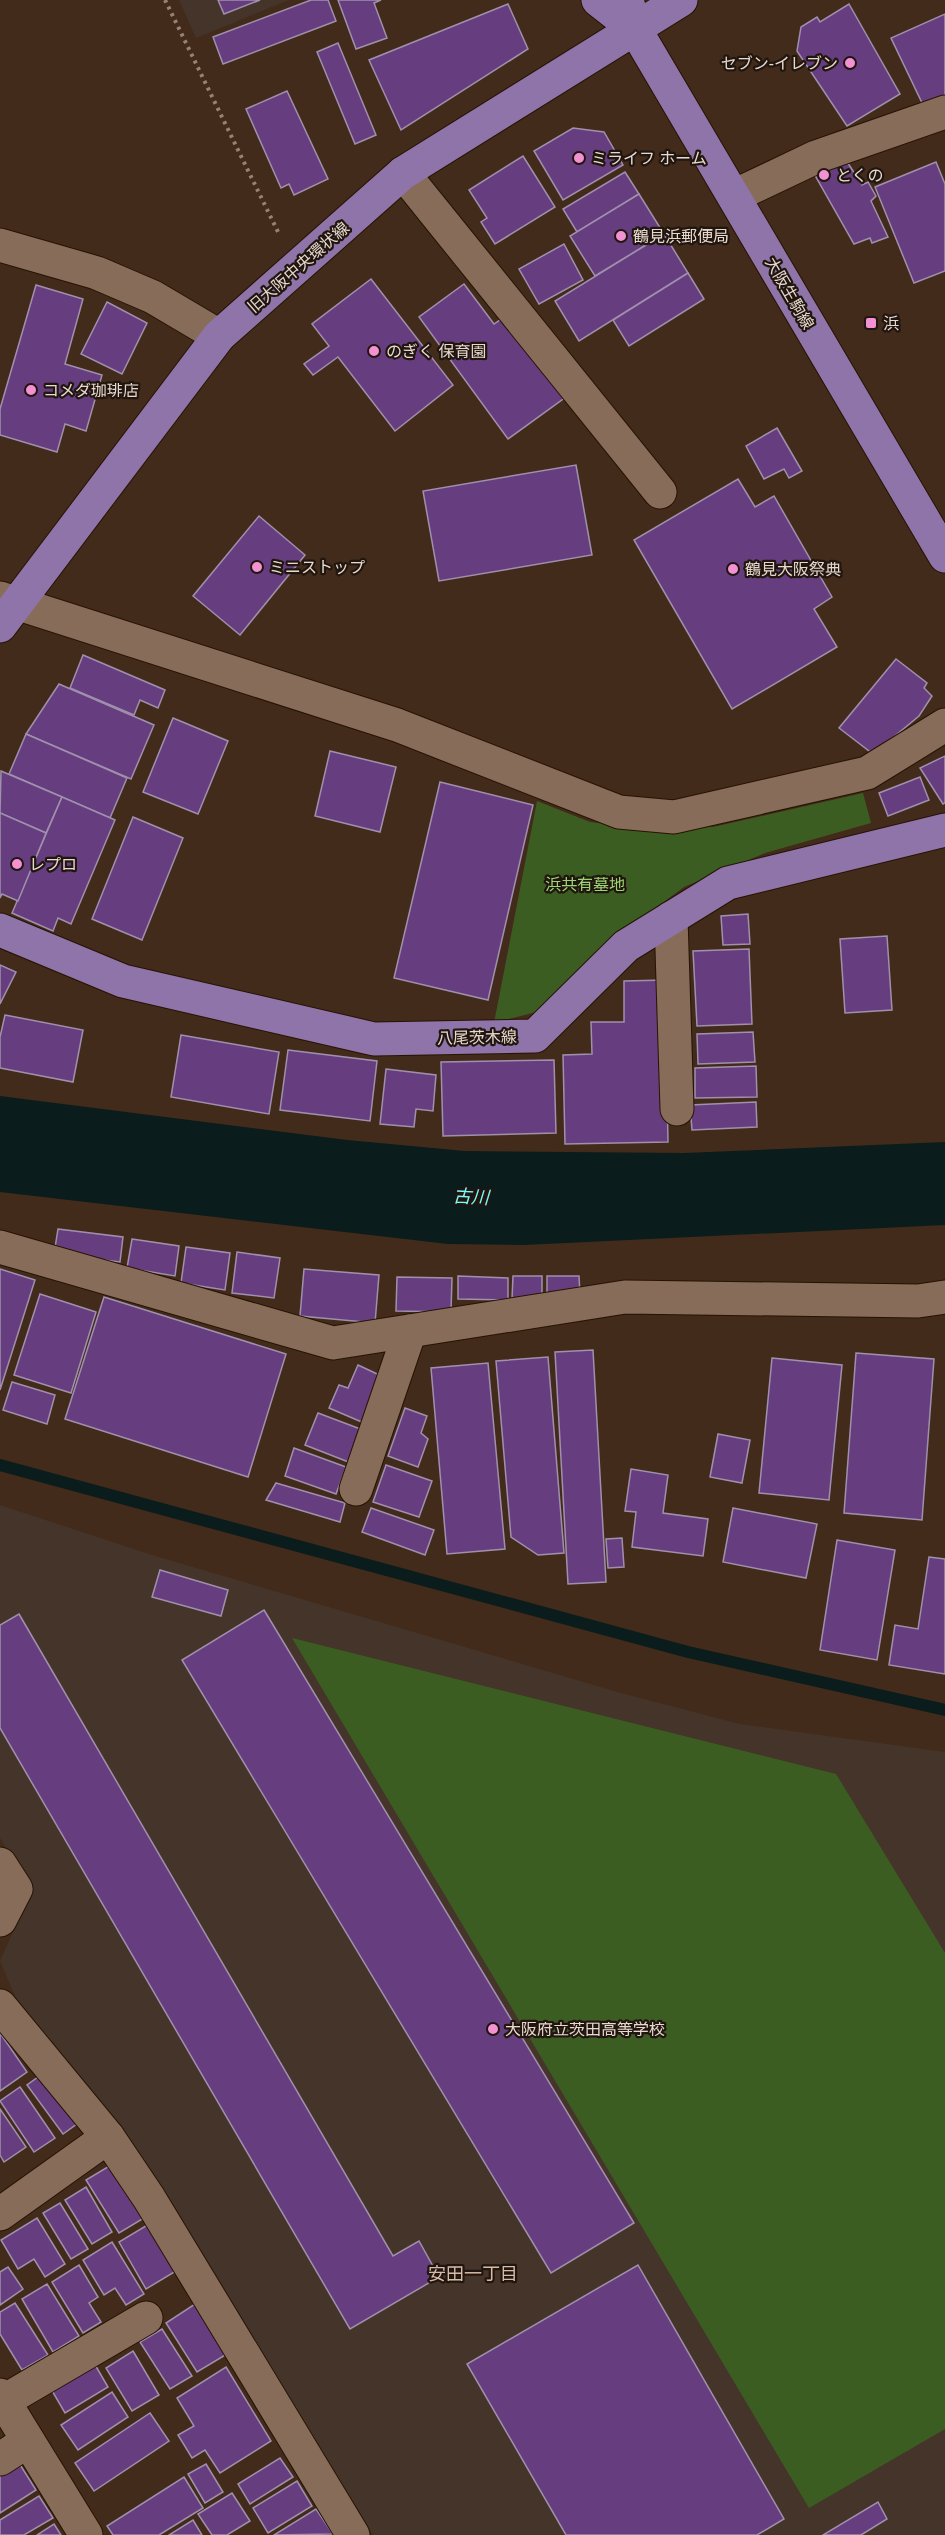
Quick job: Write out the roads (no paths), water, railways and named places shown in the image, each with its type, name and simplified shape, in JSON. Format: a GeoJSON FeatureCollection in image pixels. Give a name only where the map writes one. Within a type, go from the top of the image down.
{"type":"FeatureCollection","features":[{"type":"Feature","properties":{"kind":"main road","name":"大阪生駒線"},"geometry":{"type":"LineString","coordinates":[[598,0],[631,15],[945,556]]}},
{"type":"Feature","properties":{"kind":"main road","name":"旧大阪中央環状線"},"geometry":{"type":"LineString","coordinates":[[5,609],[219,336],[404,173],[631,15],[681,0]]}},
{"type":"Feature","properties":{"kind":"main road","name":"八尾茨木線"},"geometry":{"type":"LineString","coordinates":[[0,930],[123,981],[374,1039],[535,1036],[626,946],[728,883],[945,830]]}},
{"type":"Feature","properties":{"kind":"street"},"geometry":{"type":"LineString","coordinates":[[734,196],[816,157],[945,112]]}},
{"type":"Feature","properties":{"kind":"street"},"geometry":{"type":"LineString","coordinates":[[404,173],[660,492]]}},
{"type":"Feature","properties":{"kind":"street"},"geometry":{"type":"LineString","coordinates":[[0,245],[97,273],[153,297],[219,336]]}},
{"type":"Feature","properties":{"kind":"street"},"geometry":{"type":"LineString","coordinates":[[5,609],[397,725],[619,812],[674,817],[867,773],[945,725]]}},
{"type":"Feature","properties":{"kind":"street"},"geometry":{"type":"LineString","coordinates":[[670,918],[677,1109]]}},
{"type":"Feature","properties":{"kind":"street"},"geometry":{"type":"LineString","coordinates":[[0,1247],[333,1343],[625,1297],[918,1301],[945,1297]]}},
{"type":"Feature","properties":{"kind":"street"},"geometry":{"type":"LineString","coordinates":[[356,1489],[410,1331]]}},
{"type":"Feature","properties":{"kind":"street"},"geometry":{"type":"LineString","coordinates":[[0,1864],[16,1888],[0,1920]]}},
{"type":"Feature","properties":{"kind":"street"},"geometry":{"type":"LineString","coordinates":[[0,2006],[108,2137],[161,2217],[353,2535]]}},
{"type":"Feature","properties":{"kind":"street"},"geometry":{"type":"LineString","coordinates":[[0,2214],[108,2137]]}},
{"type":"Feature","properties":{"kind":"street"},"geometry":{"type":"LineString","coordinates":[[86,2535],[2,2398],[146,2318]]}},
{"type":"Feature","properties":{"kind":"street"},"geometry":{"type":"LineString","coordinates":[[0,2459],[28,2440]]}},
{"type":"Feature","properties":{"kind":"water","name":"古川"},"geometry":{"type":"Polygon","coordinates":[[[0,1096],[347,1140],[465,1151],[684,1153],[945,1142],[945,1225],[524,1245],[448,1244],[0,1192],[0,1096]]]}},
{"type":"Feature","properties":{"kind":"waterway"},"geometry":{"type":"LineString","coordinates":[[0,1465],[688,1652],[945,1710]]}},
{"type":"Feature","properties":{"kind":"place","name":"セブン-イレブン"},"geometry":{"type":"Point","coordinates":[850,63]}},
{"type":"Feature","properties":{"kind":"place","name":"ミライフ ホーム"},"geometry":{"type":"Point","coordinates":[579,158]}},
{"type":"Feature","properties":{"kind":"place","name":"とくの"},"geometry":{"type":"Point","coordinates":[824,175]}},
{"type":"Feature","properties":{"kind":"place","name":"鶴見浜郵便局"},"geometry":{"type":"Point","coordinates":[621,236]}},
{"type":"Feature","properties":{"kind":"place","name":"浜"},"geometry":{"type":"Point","coordinates":[871,323]}},
{"type":"Feature","properties":{"kind":"place","name":"のぎく 保育園"},"geometry":{"type":"Point","coordinates":[374,351]}},
{"type":"Feature","properties":{"kind":"place","name":"コメダ珈琲店"},"geometry":{"type":"Point","coordinates":[31,390]}},
{"type":"Feature","properties":{"kind":"place","name":"ミニストップ"},"geometry":{"type":"Point","coordinates":[257,567]}},
{"type":"Feature","properties":{"kind":"place","name":"鶴見大阪祭典"},"geometry":{"type":"Point","coordinates":[733,569]}},
{"type":"Feature","properties":{"kind":"place","name":"レプロ"},"geometry":{"type":"Point","coordinates":[17,864]}},
{"type":"Feature","properties":{"kind":"place","name":"大阪府立茨田高等学校"},"geometry":{"type":"Point","coordinates":[493,2029]}},
{"type":"Feature","properties":{"kind":"district","name":"安田一丁目"},"geometry":{"type":"Point","coordinates":[473,2273]}},
{"type":"Feature","properties":{"kind":"park label","name":"浜共有墓地"},"geometry":{"type":"Point","coordinates":[585,884]}}]}
